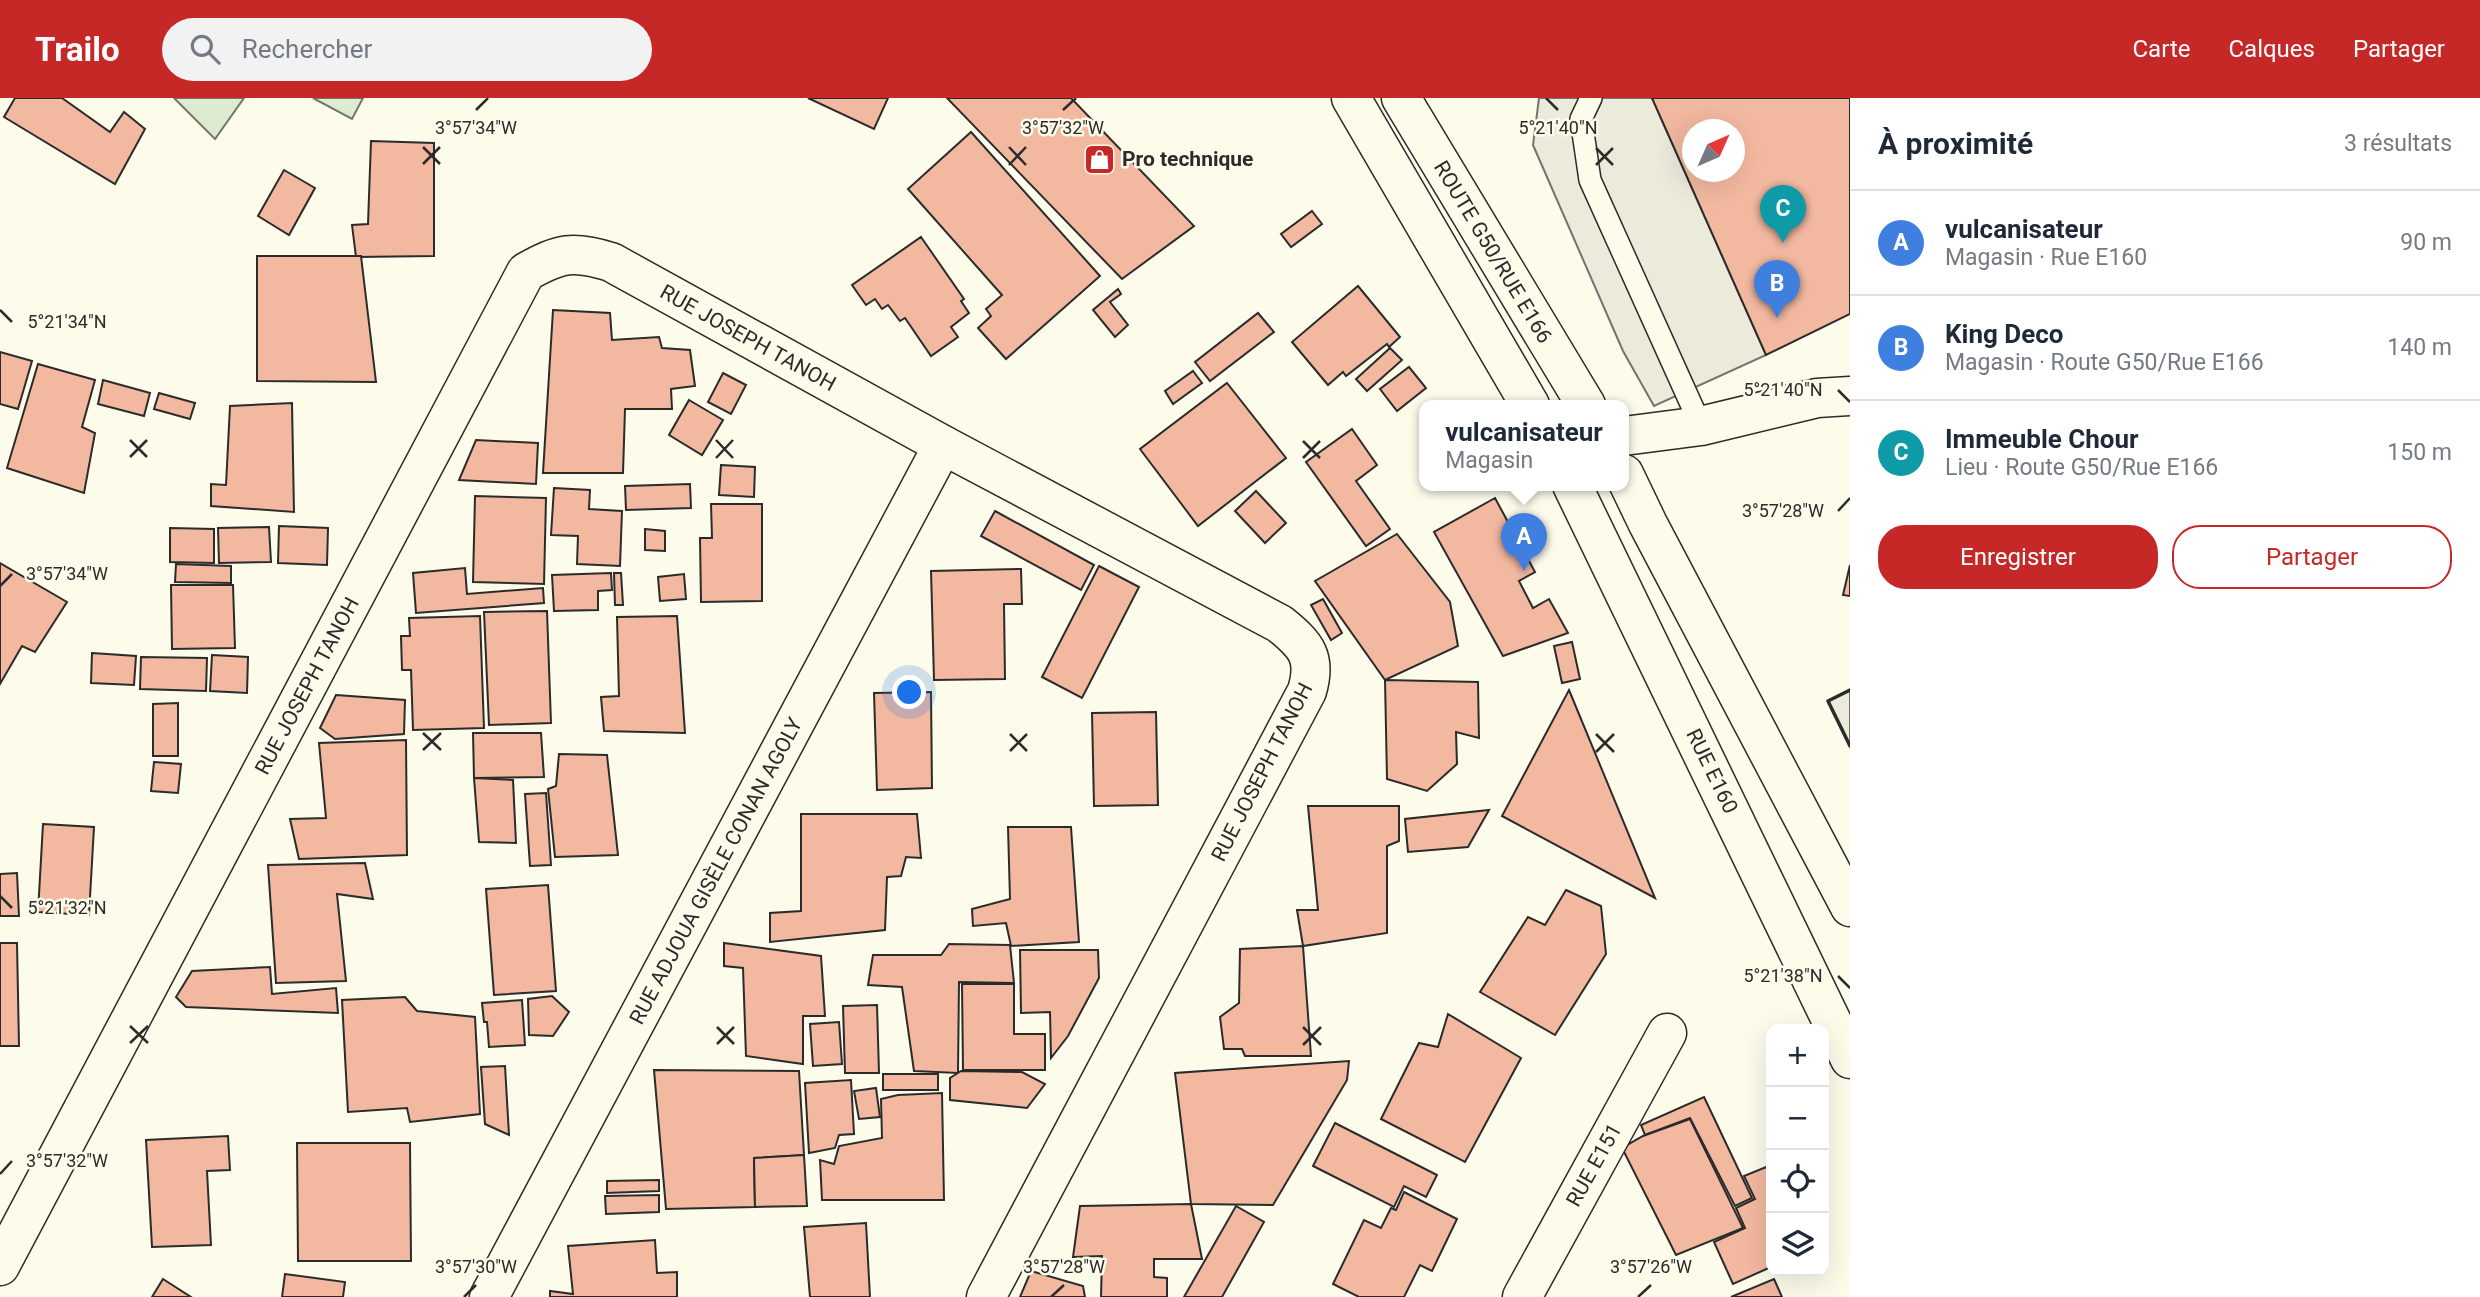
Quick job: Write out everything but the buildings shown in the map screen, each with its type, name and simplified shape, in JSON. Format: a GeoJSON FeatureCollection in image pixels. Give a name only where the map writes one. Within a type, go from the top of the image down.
{"type":"FeatureCollection","features":[{"type":"Feature","properties":{"kind":"street","name":"ROUTE G50/RUE E166"},"geometry":{"type":"LineString","coordinates":[[1351,98],[1531,400]]}},
{"type":"Feature","properties":{"kind":"street","name":"ROUTE G50/RUE E166"},"geometry":{"type":"LineString","coordinates":[[1401,98],[1583,400]]}},
{"type":"Feature","properties":{"kind":"street","name":"RUE JOSEPH TANOH"},"geometry":{"type":"LineString","coordinates":[[0,1266],[526,272],[553,257],[586,254],[611,262],[943,445],[1280,624],[1299,639],[1307,650],[1313,672],[1300,704],[986,1297]]}},
{"type":"Feature","properties":{"kind":"street"},"geometry":{"type":"LineString","coordinates":[[1629,435],[1701,426],[1817,398],[1850,396]]}},
{"type":"Feature","properties":{"kind":"street","name":"RUE ADJOUA GISÈLE CONAN AGOLY"},"geometry":{"type":"LineString","coordinates":[[489,1297],[943,445]]}},
{"type":"Feature","properties":{"kind":"street"},"geometry":{"type":"LineString","coordinates":[[1629,484],[1850,907]]}},
{"type":"Feature","properties":{"kind":"street","name":"RUE E160"},"geometry":{"type":"LineString","coordinates":[[1575,491],[1850,1059]]}},
{"type":"Feature","properties":{"kind":"street","name":"RUE E151"},"geometry":{"type":"LineString","coordinates":[[1522,1297],[1667,1033]]}},
{"type":"Feature","properties":{"kind":"lane"},"geometry":{"type":"LineString","coordinates":[[1591,98],[1581,119],[1590,180],[1701,426]]}},
{"type":"Feature","properties":{"kind":"green space"},"geometry":{"type":"Polygon","coordinates":[[[174,98],[244,98],[215,139],[174,98]]]}},
{"type":"Feature","properties":{"kind":"green space"},"geometry":{"type":"Polygon","coordinates":[[[313,98],[363,98],[352,119],[313,98]]]}},
{"type":"Feature","properties":{"kind":"shaded area"},"geometry":{"type":"Polygon","coordinates":[[[1539,98],[1652,98],[1682,166],[1682,182],[1689,182],[1766,355],[1654,406],[1623,351],[1533,145],[1539,98]]]}},
{"type":"Feature","properties":{"kind":"shaded area"},"geometry":{"type":"Polygon","coordinates":[[[1850,690],[1850,746],[1828,701],[1850,690]]]}},
{"type":"Feature","properties":{"kind":"wall"},"geometry":{"type":"LineString","coordinates":[[1850,690],[1828,701],[1850,746]]}},
{"type":"Feature","properties":{"kind":"place","name":"Pro technique"},"geometry":{"type":"Point","coordinates":[1099,159]}},
{"type":"Feature","properties":{"kind":"place","name":"Immeuble Chour"},"geometry":{"type":"Point","coordinates":[1783,243]}},
{"type":"Feature","properties":{"kind":"place","name":"King Deco"},"geometry":{"type":"Point","coordinates":[1777,318]}},
{"type":"Feature","properties":{"kind":"place","name":"vulcanisateur"},"geometry":{"type":"Point","coordinates":[1524,571]}}]}
